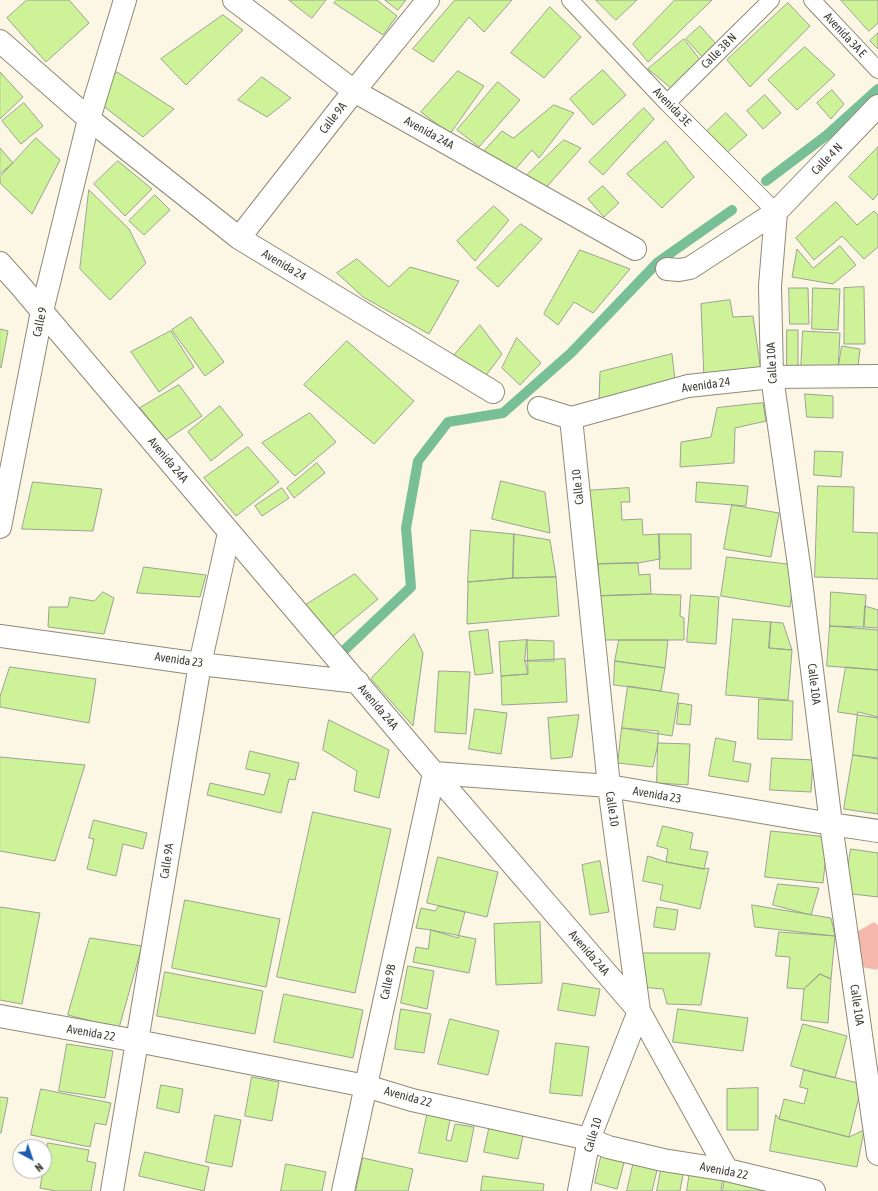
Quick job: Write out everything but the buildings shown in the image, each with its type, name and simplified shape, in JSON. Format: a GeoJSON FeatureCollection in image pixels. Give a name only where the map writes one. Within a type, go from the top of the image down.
{"type":"FeatureCollection","features":[{"type":"Feature","properties":{"kind":"street","name":"Calle 9"},"geometry":{"type":"LineString","coordinates":[[0,527],[42,311],[89,119],[125,0]]}},
{"type":"Feature","properties":{"kind":"street","name":"Avenida 24A"},"geometry":{"type":"LineString","coordinates":[[234,0],[354,91],[635,249]]}},
{"type":"Feature","properties":{"kind":"street","name":"Calle 9A"},"geometry":{"type":"LineString","coordinates":[[239,238],[354,91],[428,0]]}},
{"type":"Feature","properties":{"kind":"street"},"geometry":{"type":"LineString","coordinates":[[0,41],[89,119]]}},
{"type":"Feature","properties":{"kind":"street","name":"Calle 4 N"},"geometry":{"type":"LineString","coordinates":[[776,212],[878,106]]}},
{"type":"Feature","properties":{"kind":"street","name":"Avenida 24"},"geometry":{"type":"LineString","coordinates":[[89,119],[239,238],[493,392]]}},
{"type":"Feature","properties":{"kind":"street"},"geometry":{"type":"LineString","coordinates":[[667,269],[679,270],[690,268],[776,212]]}},
{"type":"Feature","properties":{"kind":"street","name":"Calle 10A"},"geometry":{"type":"LineString","coordinates":[[776,212],[770,286],[772,377],[799,565],[831,824],[878,1154]]}},
{"type":"Feature","properties":{"kind":"street","name":"Avenida 24A"},"geometry":{"type":"LineString","coordinates":[[0,263],[9,281],[42,311],[434,773],[639,1011],[727,1170]]}},
{"type":"Feature","properties":{"kind":"street","name":"Avenida 24"},"geometry":{"type":"LineString","coordinates":[[571,418],[688,386],[772,377],[878,376]]}},
{"type":"Feature","properties":{"kind":"street"},"geometry":{"type":"LineString","coordinates":[[539,408],[571,418]]}},
{"type":"Feature","properties":{"kind":"street","name":"Calle 10"},"geometry":{"type":"LineString","coordinates":[[571,418],[609,786],[639,1011],[589,1139],[579,1191]]}},
{"type":"Feature","properties":{"kind":"street","name":"Calle 9A"},"geometry":{"type":"LineString","coordinates":[[112,1191],[200,664],[230,533]]}},
{"type":"Feature","properties":{"kind":"street","name":"Avenida 23"},"geometry":{"type":"LineString","coordinates":[[0,636],[200,664],[358,682]]}},
{"type":"Feature","properties":{"kind":"street","name":"Avenida 23"},"geometry":{"type":"LineString","coordinates":[[434,773],[609,786],[878,831]]}},
{"type":"Feature","properties":{"kind":"street","name":"Calle 9B"},"geometry":{"type":"LineString","coordinates":[[343,1191],[434,773]]}},
{"type":"Feature","properties":{"kind":"street","name":"Avenida 22"},"geometry":{"type":"LineString","coordinates":[[0,1016],[366,1086],[412,1100],[589,1139],[608,1147],[664,1160],[727,1170],[814,1191]]}},
{"type":"Feature","properties":{"kind":"lane","name":"Avenida 3E"},"geometry":{"type":"LineString","coordinates":[[570,0],[667,103],[776,212]]}},
{"type":"Feature","properties":{"kind":"lane","name":"Calle 3B N"},"geometry":{"type":"LineString","coordinates":[[667,103],[770,0]]}},
{"type":"Feature","properties":{"kind":"lane","name":"Avenida 3A E"},"geometry":{"type":"LineString","coordinates":[[812,0],[878,70]]}},
{"type":"Feature","properties":{"kind":"shaded area"},"geometry":{"type":"Polygon","coordinates":[[[874,922],[878,925],[877,970],[857,966],[855,933],[874,922]]]}},
{"type":"Feature","properties":{"kind":"waterway"},"geometry":{"type":"LineString","coordinates":[[766,181],[827,135],[878,89]]}},
{"type":"Feature","properties":{"kind":"waterway"},"geometry":{"type":"LineString","coordinates":[[336,658],[411,587],[406,528],[418,461],[448,422],[503,413],[571,353],[658,262],[732,210]]}}]}
